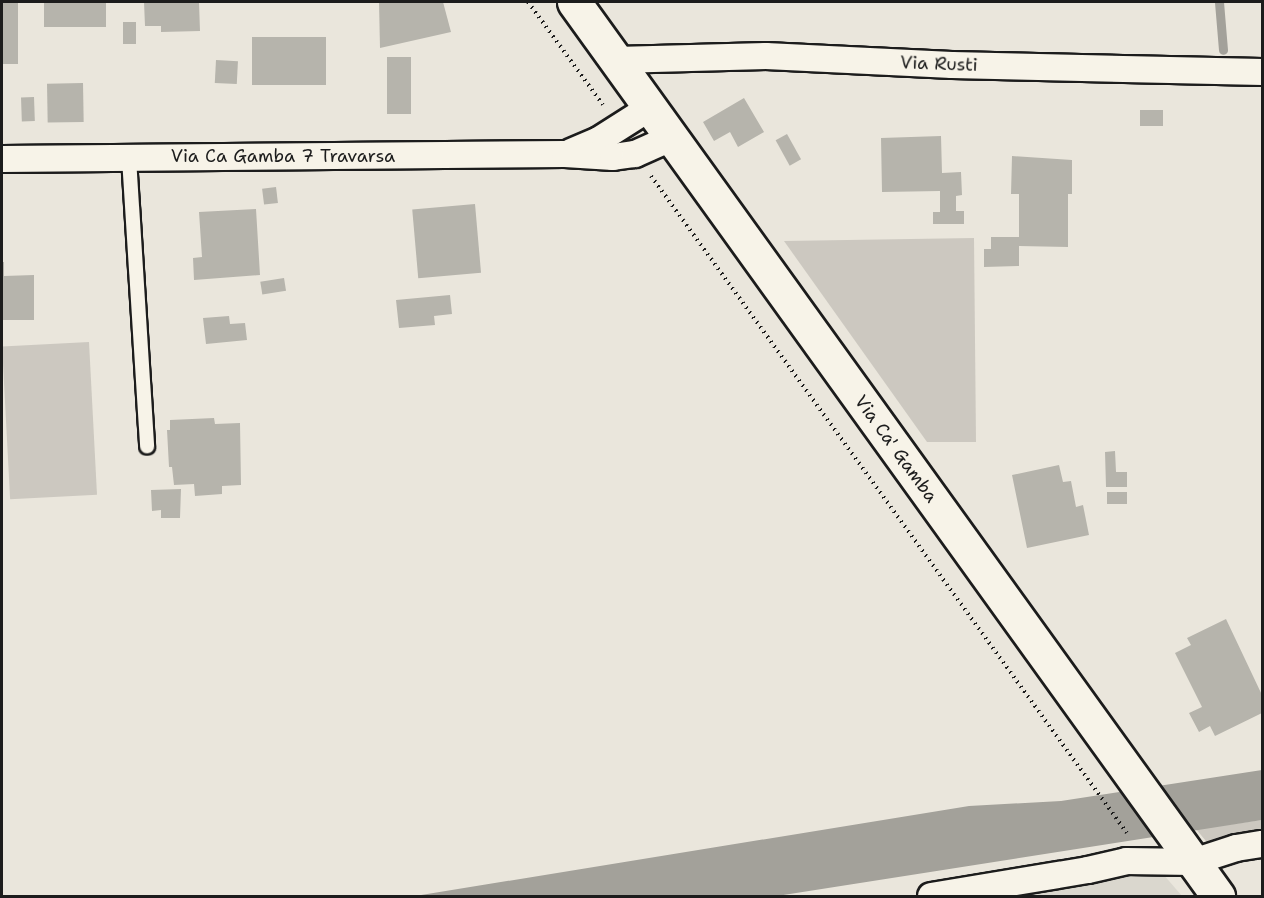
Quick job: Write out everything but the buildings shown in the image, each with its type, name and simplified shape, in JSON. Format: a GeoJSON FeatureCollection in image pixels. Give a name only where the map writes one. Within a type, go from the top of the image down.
{"type":"FeatureCollection","features":[{"type":"Feature","properties":{"kind":"street","name":"Via Ca' Gamba"},"geometry":{"type":"LineString","coordinates":[[574,2],[1218,897]]}},
{"type":"Feature","properties":{"kind":"street","name":"Via Rusti"},"geometry":{"type":"LineString","coordinates":[[616,60],[766,56],[952,65],[1263,72]]}},
{"type":"Feature","properties":{"kind":"street","name":"Via Ca Gamba 7 Travarsa"},"geometry":{"type":"LineString","coordinates":[[565,154],[599,140],[651,107]]}},
{"type":"Feature","properties":{"kind":"street","name":"Via Ca Gamba 7 Travarsa"},"geometry":{"type":"LineString","coordinates":[[2,159],[565,154],[613,157],[635,154],[673,137]]}},
{"type":"Feature","properties":{"kind":"street"},"geometry":{"type":"LineString","coordinates":[[931,897],[1088,870],[1126,861],[1193,862],[1236,848],[1263,844]]}},
{"type":"Feature","properties":{"kind":"lane"},"geometry":{"type":"LineString","coordinates":[[129,158],[147,446]]}},
{"type":"Feature","properties":{"kind":"path"},"geometry":{"type":"LineString","coordinates":[[528,2],[619,127]]}},
{"type":"Feature","properties":{"kind":"path"},"geometry":{"type":"LineString","coordinates":[[635,154],[1082,767],[1131,838]]}},
{"type":"Feature","properties":{"kind":"shaded area"},"geometry":{"type":"Polygon","coordinates":[[[974,238],[976,442],[927,442],[784,241],[974,238]]]}},
{"type":"Feature","properties":{"kind":"shaded area"},"geometry":{"type":"Polygon","coordinates":[[[89,342],[97,495],[10,499],[2,347],[89,342]]]}},
{"type":"Feature","properties":{"kind":"shaded area"},"geometry":{"type":"Polygon","coordinates":[[[1262,770],[1262,820],[777,896],[415,896],[969,806],[1061,801],[1262,770]]]}},
{"type":"Feature","properties":{"kind":"shaded area"},"geometry":{"type":"Polygon","coordinates":[[[1262,820],[1262,833],[1210,846],[1196,829],[1262,820]]]}},
{"type":"Feature","properties":{"kind":"shaded area"},"geometry":{"type":"Polygon","coordinates":[[[1145,871],[1163,874],[1182,896],[1003,896],[1145,871]]]}},
{"type":"Feature","properties":{"kind":"waterway"},"geometry":{"type":"LineString","coordinates":[[1219,2],[1223,50]]}}]}
